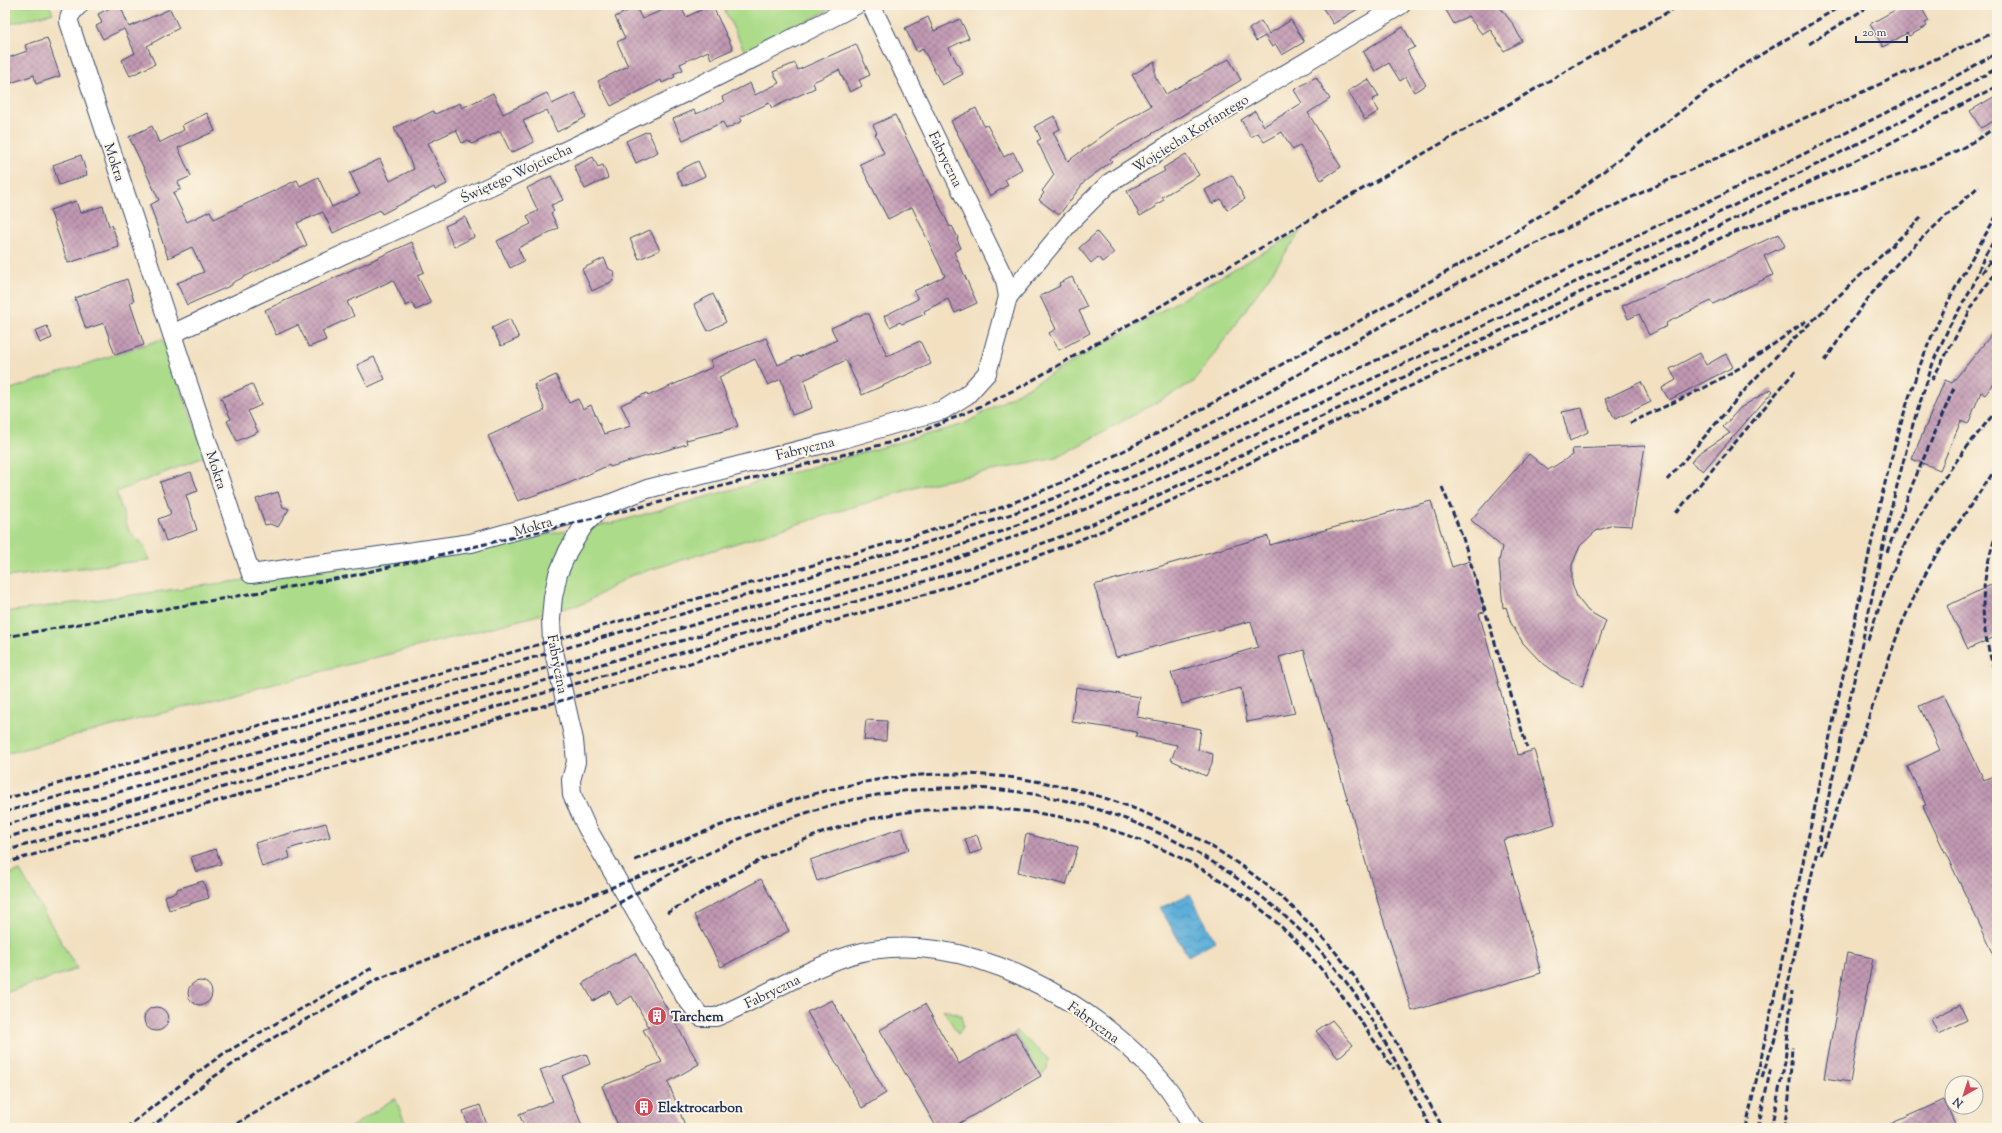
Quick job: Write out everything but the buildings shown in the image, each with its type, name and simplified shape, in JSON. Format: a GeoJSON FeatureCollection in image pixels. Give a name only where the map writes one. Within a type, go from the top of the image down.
{"type":"FeatureCollection","features":[{"type":"Feature","properties":{"kind":"street","name":"Świętego Wojciecha"},"geometry":{"type":"LineString","coordinates":[[172,334],[750,62],[856,5]]}},
{"type":"Feature","properties":{"kind":"street","name":"Fabryczna"},"geometry":{"type":"LineString","coordinates":[[871,5],[1005,280],[1008,297],[987,373],[967,395],[943,410],[843,439],[647,489],[609,504],[584,525],[568,551],[558,574],[553,597],[551,619],[552,643],[574,740],[576,762],[571,780],[572,795],[586,826],[685,997],[697,1014],[706,1018],[716,1017],[811,972],[851,955],[886,948],[904,948],[957,954],[993,963],[1038,983],[1116,1036],[1165,1086],[1193,1128]]}},
{"type":"Feature","properties":{"kind":"street","name":"Wojciecha Korfantego"},"geometry":{"type":"LineString","coordinates":[[1008,297],[1071,221],[1109,183],[1195,128],[1401,5]]}},
{"type":"Feature","properties":{"kind":"street","name":"Mokra"},"geometry":{"type":"LineString","coordinates":[[74,12],[172,334],[251,574],[471,543],[609,504]]}},
{"type":"Feature","properties":{"kind":"green space"},"geometry":{"type":"Polygon","coordinates":[[[5,5],[49,5],[53,13],[5,25],[5,5]]]}},
{"type":"Feature","properties":{"kind":"green space"},"geometry":{"type":"Polygon","coordinates":[[[722,5],[838,5],[746,54],[722,5]]]}},
{"type":"Feature","properties":{"kind":"green space"},"geometry":{"type":"Polygon","coordinates":[[[1302,230],[1195,381],[1056,458],[924,485],[630,576],[585,603],[5,754],[5,612],[424,556],[617,522],[964,424],[1302,230]]]}},
{"type":"Feature","properties":{"kind":"green space"},"geometry":{"type":"Polygon","coordinates":[[[162,339],[206,456],[116,492],[129,531],[144,546],[149,560],[5,577],[5,391],[162,339]]]}},
{"type":"Feature","properties":{"kind":"green space"},"geometry":{"type":"Polygon","coordinates":[[[20,871],[77,969],[5,993],[5,875],[20,871]]]}},
{"type":"Feature","properties":{"kind":"green space"},"geometry":{"type":"Polygon","coordinates":[[[943,1009],[962,1016],[963,1027],[958,1034],[943,1009]]]}},
{"type":"Feature","properties":{"kind":"green space"},"geometry":{"type":"Polygon","coordinates":[[[1017,1031],[1048,1059],[1047,1069],[1041,1076],[1015,1032],[1017,1031]]]}},
{"type":"Feature","properties":{"kind":"green space"},"geometry":{"type":"Polygon","coordinates":[[[395,1098],[407,1128],[350,1128],[395,1098]]]}},
{"type":"Feature","properties":{"kind":"water"},"geometry":{"type":"Polygon","coordinates":[[[1190,894],[1215,941],[1188,956],[1160,908],[1190,894]]]}},
{"type":"Feature","properties":{"kind":"railway"},"geometry":{"type":"LineString","coordinates":[[5,637],[351,576],[653,504],[888,443],[923,430],[975,409],[1026,384],[1680,5]]}},
{"type":"Feature","properties":{"kind":"railway"},"geometry":{"type":"LineString","coordinates":[[5,799],[917,535],[1003,507],[1063,482],[1170,427],[1484,251],[1573,195],[1726,76],[1842,5]]}},
{"type":"Feature","properties":{"kind":"railway"},"geometry":{"type":"LineString","coordinates":[[1809,44],[1871,5]]}},
{"type":"Feature","properties":{"kind":"railway"},"geometry":{"type":"LineString","coordinates":[[5,812],[925,543],[1052,499],[1126,467],[1218,420],[1397,317],[1487,268],[1677,176],[1997,31]]}},
{"type":"Feature","properties":{"kind":"railway"},"geometry":{"type":"LineString","coordinates":[[5,825],[934,554],[1003,531],[1139,474],[1736,188],[1931,90],[1997,53]]}},
{"type":"Feature","properties":{"kind":"railway"},"geometry":{"type":"LineString","coordinates":[[5,838],[938,566],[1140,488],[1471,332],[1752,197],[1916,113],[1997,68]]}},
{"type":"Feature","properties":{"kind":"railway"},"geometry":{"type":"LineString","coordinates":[[5,851],[943,576],[1014,554],[1081,529],[1148,500],[1881,148],[1997,86]]}},
{"type":"Feature","properties":{"kind":"railway"},"geometry":{"type":"LineString","coordinates":[[5,863],[947,588],[1025,561],[1153,509],[1725,236],[1810,204],[1913,170],[1956,151],[1997,126]]}},
{"type":"Feature","properties":{"kind":"railway"},"geometry":{"type":"LineString","coordinates":[[1825,361],[1854,317],[1887,275],[1920,240],[1979,186]]}},
{"type":"Feature","properties":{"kind":"railway"},"geometry":{"type":"LineString","coordinates":[[1746,1128],[1880,503],[1895,445],[1912,388],[1933,333],[1959,281],[1997,215]]}},
{"type":"Feature","properties":{"kind":"railway"},"geometry":{"type":"LineString","coordinates":[[1667,480],[1751,383],[1784,348],[1923,216]]}},
{"type":"Feature","properties":{"kind":"railway"},"geometry":{"type":"LineString","coordinates":[[1762,1077],[1779,1026],[1891,509],[1913,424],[1934,360],[1950,325],[1972,288],[1984,257],[1997,236]]}},
{"type":"Feature","properties":{"kind":"railway"},"geometry":{"type":"LineString","coordinates":[[1982,273],[1997,251]]}},
{"type":"Feature","properties":{"kind":"railway"},"geometry":{"type":"LineString","coordinates":[[1932,380],[1977,298],[1997,271]]}},
{"type":"Feature","properties":{"kind":"railway"},"geometry":{"type":"LineString","coordinates":[[1630,423],[1704,388],[1743,366],[1806,321]]}},
{"type":"Feature","properties":{"kind":"railway"},"geometry":{"type":"LineString","coordinates":[[1676,513],[1795,371]]}},
{"type":"Feature","properties":{"kind":"railway"},"geometry":{"type":"LineString","coordinates":[[1887,552],[1913,483],[1954,388]]}},
{"type":"Feature","properties":{"kind":"railway"},"geometry":{"type":"LineString","coordinates":[[1868,640],[1883,596],[1915,524],[1953,465],[1997,410]]}},
{"type":"Feature","properties":{"kind":"railway"},"geometry":{"type":"LineString","coordinates":[[1821,855],[1899,630],[1921,582],[1935,557],[1997,467]]}},
{"type":"Feature","properties":{"kind":"railway"},"geometry":{"type":"LineString","coordinates":[[1442,487],[1462,535],[1527,747]]}},
{"type":"Feature","properties":{"kind":"railway"},"geometry":{"type":"LineString","coordinates":[[1997,531],[1987,570],[1983,604],[1986,639],[1997,678]]}},
{"type":"Feature","properties":{"kind":"railway"},"geometry":{"type":"LineString","coordinates":[[635,860],[721,825],[810,795],[871,781],[938,774],[1004,777],[1069,788],[1133,808],[1193,836],[1249,872],[1300,914],[1345,964],[1359,983],[1385,1023],[1443,1128]]}},
{"type":"Feature","properties":{"kind":"railway"},"geometry":{"type":"LineString","coordinates":[[229,1128],[690,862],[758,831],[828,806],[877,795],[942,788],[1006,790],[1069,801],[1129,820],[1187,847],[1241,881],[1291,922],[1336,969],[1350,987],[1376,1026],[1431,1128]]}},
{"type":"Feature","properties":{"kind":"railway"},"geometry":{"type":"LineString","coordinates":[[667,913],[748,866],[790,846],[834,829],[893,814],[955,808],[1017,810],[1078,821],[1138,839],[1194,865],[1246,898],[1293,938],[1321,969],[1346,1001],[1394,1069]]}},
{"type":"Feature","properties":{"kind":"railway"},"geometry":{"type":"LineString","coordinates":[[150,1128],[212,1078],[271,1039],[378,979],[692,856]]}},
{"type":"Feature","properties":{"kind":"railway"},"geometry":{"type":"LineString","coordinates":[[126,1128],[184,1082],[223,1054],[372,968]]}},
{"type":"Feature","properties":{"kind":"railway"},"geometry":{"type":"LineString","coordinates":[[1771,1128],[1785,1062],[1792,991]]}},
{"type":"Feature","properties":{"kind":"railway"},"geometry":{"type":"LineString","coordinates":[[1784,1128],[1789,1098],[1792,1047]]}},
{"type":"Feature","properties":{"kind":"railway"},"geometry":{"type":"LineString","coordinates":[[1758,1128],[1771,1067]]}},
{"type":"Feature","properties":{"kind":"place","name":"Tarchem"},"geometry":{"type":"Point","coordinates":[657,1016]}},
{"type":"Feature","properties":{"kind":"place","name":"Elektrocarbon"},"geometry":{"type":"Point","coordinates":[644,1107]}}]}
